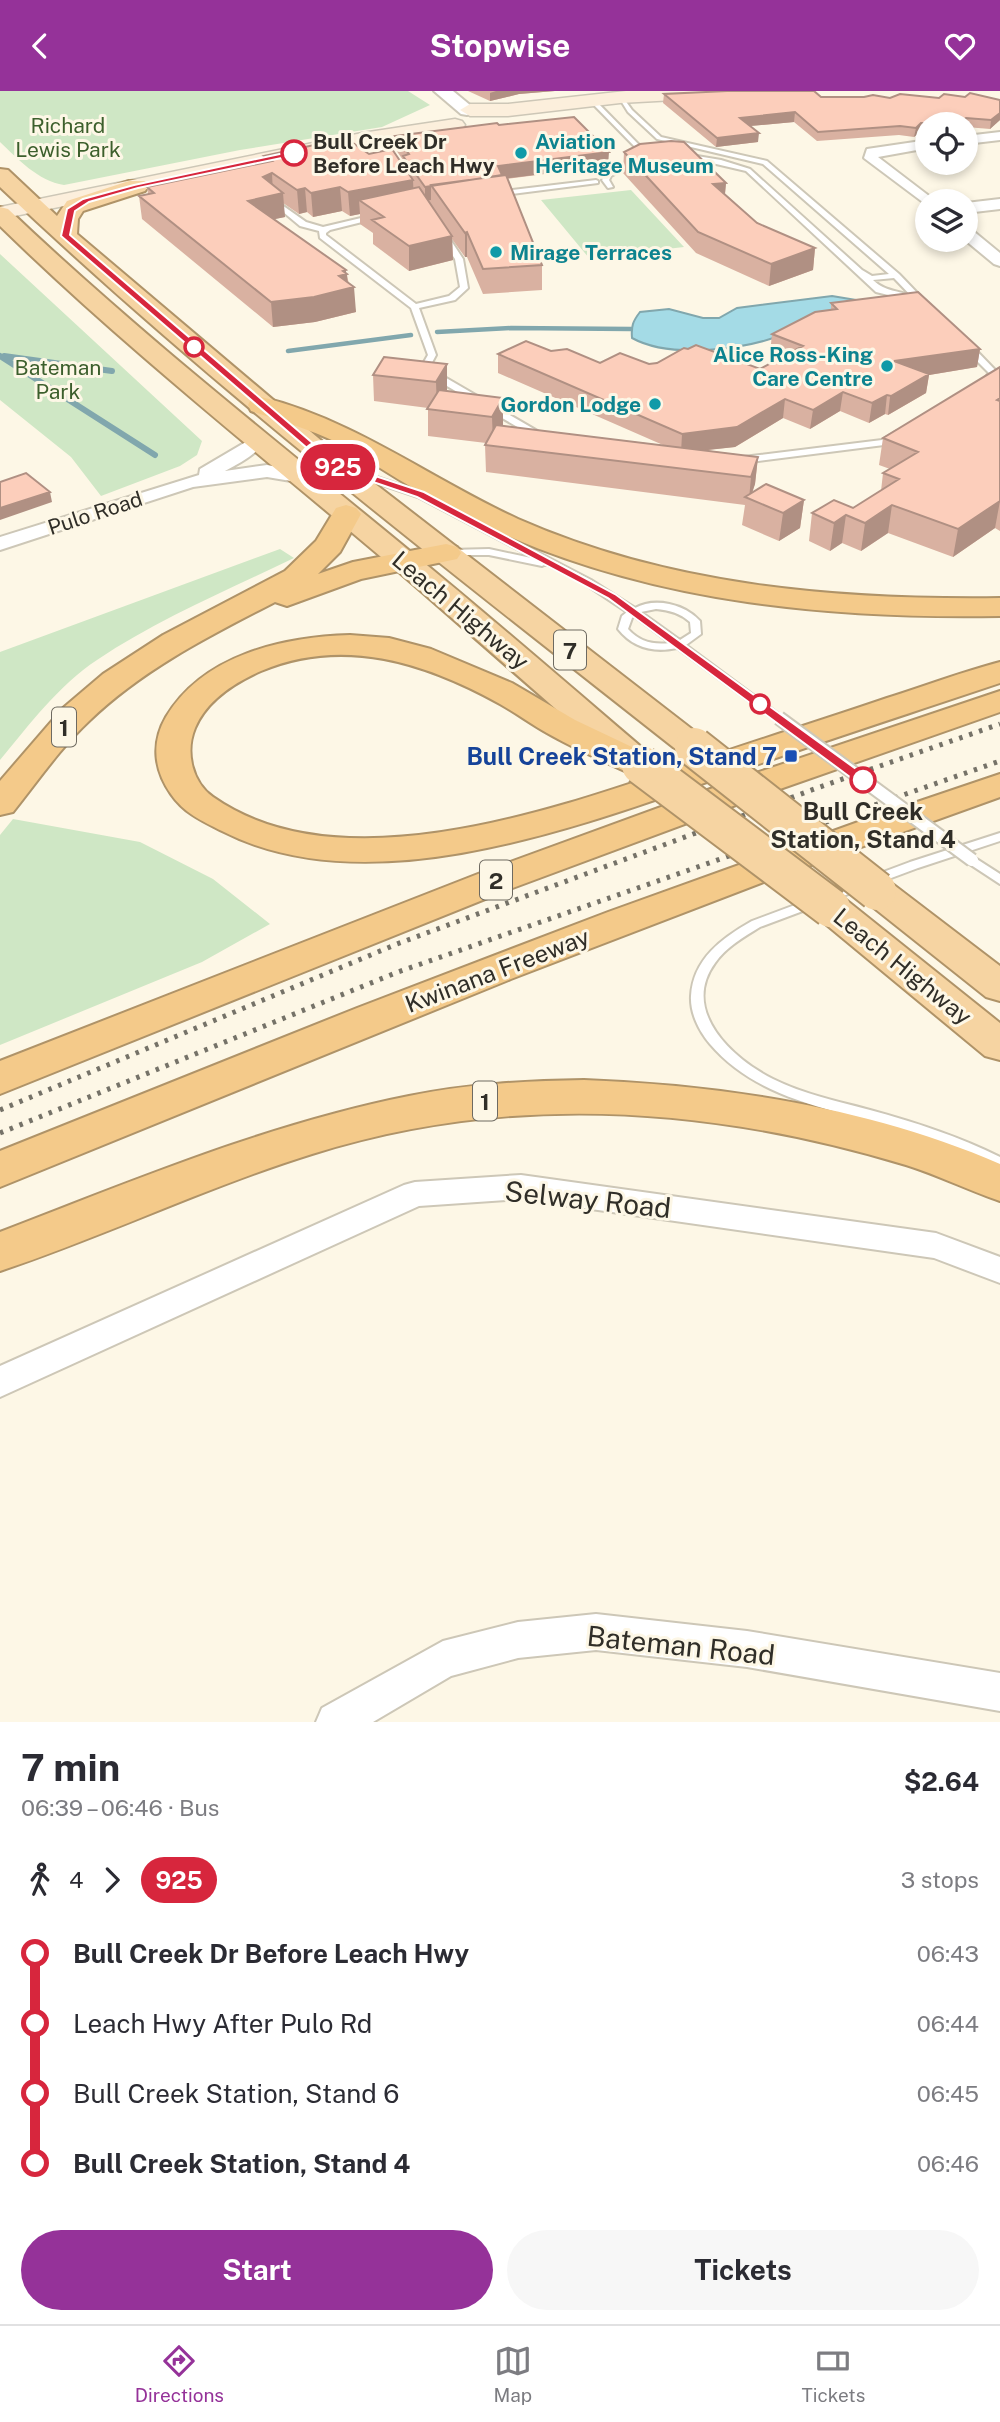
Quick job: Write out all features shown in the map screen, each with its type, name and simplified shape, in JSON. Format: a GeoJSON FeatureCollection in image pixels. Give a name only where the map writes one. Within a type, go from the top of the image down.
{"type":"FeatureCollection","features":[{"type":"Feature","properties":{"kind":"highway"},"geometry":{"type":"LineString","coordinates":[[0,164],[24,180],[62,188],[86,187]]}},
{"type":"Feature","properties":{"kind":"highway","name":"Leach Highway"},"geometry":{"type":"LineString","coordinates":[[0,175],[65,236],[333,465],[1000,986]]}},
{"type":"Feature","properties":{"kind":"highway"},"geometry":{"type":"LineString","coordinates":[[65,236],[67,219],[75,206],[137,186]]}},
{"type":"Feature","properties":{"kind":"highway","name":"Leach Highway"},"geometry":{"type":"LineString","coordinates":[[0,213],[76,287],[256,442],[403,560],[641,765],[831,908],[1000,1045]]}},
{"type":"Feature","properties":{"kind":"highway"},"geometry":{"type":"LineString","coordinates":[[261,405],[344,435],[421,480],[523,532],[621,566],[738,591],[832,603],[944,609],[1000,607]]}},
{"type":"Feature","properties":{"kind":"highway"},"geometry":{"type":"LineString","coordinates":[[196,630],[296,578],[330,546],[346,514]]}},
{"type":"Feature","properties":{"kind":"highway","name":"1"},"geometry":{"type":"LineString","coordinates":[[0,804],[75,715],[138,664],[196,630],[353,571],[446,553]]}},
{"type":"Feature","properties":{"kind":"highway"},"geometry":{"type":"LineString","coordinates":[[641,765],[566,730],[482,681],[407,652],[361,645],[311,647],[274,655],[240,668],[212,684],[189,705],[176,730],[172,757],[179,779],[193,800],[225,823],[267,838],[315,848],[366,850],[439,845],[509,831],[625,797],[1000,672]]}},
{"type":"Feature","properties":{"kind":"highway","name":"2"},"geometry":{"type":"LineString","coordinates":[[0,1078],[392,919],[626,831],[1000,701]]}},
{"type":"Feature","properties":{"kind":"highway","name":"Kwinana Freeway"},"geometry":{"type":"LineString","coordinates":[[0,1170],[368,1018],[717,887],[1000,785]]}},
{"type":"Feature","properties":{"kind":"highway"},"geometry":{"type":"LineString","coordinates":[[717,887],[1000,807]]}},
{"type":"Feature","properties":{"kind":"highway","name":"1"},"geometry":{"type":"LineString","coordinates":[[0,1252],[232,1163],[355,1124],[419,1111],[498,1100],[587,1096],[668,1099],[771,1114],[887,1142],[1000,1183]]}},
{"type":"Feature","properties":{"kind":"main road"},"geometry":{"type":"LineString","coordinates":[[0,213],[86,187],[451,112],[508,110],[592,99],[730,91]]}},
{"type":"Feature","properties":{"kind":"main road"},"geometry":{"type":"LineString","coordinates":[[0,205],[30,203],[137,186],[451,112]]}},
{"type":"Feature","properties":{"kind":"main road"},"geometry":{"type":"LineString","coordinates":[[296,145],[354,137]]}},
{"type":"Feature","properties":{"kind":"street"},"geometry":{"type":"LineString","coordinates":[[442,91],[451,112]]}},
{"type":"Feature","properties":{"kind":"street"},"geometry":{"type":"LineString","coordinates":[[978,139],[1000,136]]}},
{"type":"Feature","properties":{"kind":"street"},"geometry":{"type":"LineString","coordinates":[[915,145],[872,152],[871,158],[915,192]]}},
{"type":"Feature","properties":{"kind":"street"},"geometry":{"type":"LineString","coordinates":[[978,207],[1000,204]]}},
{"type":"Feature","properties":{"kind":"street"},"geometry":{"type":"LineString","coordinates":[[978,243],[1000,261]]}},
{"type":"Feature","properties":{"kind":"street","name":"Pulo Road"},"geometry":{"type":"LineString","coordinates":[[0,544],[190,482],[230,461],[256,442]]}},
{"type":"Feature","properties":{"kind":"street","name":"Pulo Road"},"geometry":{"type":"LineString","coordinates":[[190,482],[268,471],[297,476]]}},
{"type":"Feature","properties":{"kind":"street","name":"Selway Road"},"geometry":{"type":"LineString","coordinates":[[0,1381],[415,1194],[522,1187],[936,1245],[1000,1270]]}},
{"type":"Feature","properties":{"kind":"street","name":"Bateman Road"},"geometry":{"type":"LineString","coordinates":[[335,1722],[443,1660],[518,1640],[596,1632],[747,1649],[1000,1692]]}},
{"type":"Feature","properties":{"kind":"lane"},"geometry":{"type":"LineString","coordinates":[[620,97],[630,111],[659,138],[765,162],[897,276],[926,308],[903,295],[879,291],[748,170],[739,166],[670,156]]}},
{"type":"Feature","properties":{"kind":"lane"},"geometry":{"type":"LineString","coordinates":[[592,99],[641,150],[654,155],[615,177],[612,181],[614,187]]}},
{"type":"Feature","properties":{"kind":"lane"},"geometry":{"type":"LineString","coordinates":[[354,137],[380,148],[396,167]]}},
{"type":"Feature","properties":{"kind":"lane"},"geometry":{"type":"LineString","coordinates":[[739,166],[754,159]]}},
{"type":"Feature","properties":{"kind":"lane"},"geometry":{"type":"LineString","coordinates":[[490,194],[596,182]]}},
{"type":"Feature","properties":{"kind":"lane"},"geometry":{"type":"LineString","coordinates":[[272,200],[303,224],[324,230],[334,225],[380,215]]}},
{"type":"Feature","properties":{"kind":"lane"},"geometry":{"type":"LineString","coordinates":[[415,307],[452,298],[464,288],[459,259],[438,227]]}},
{"type":"Feature","properties":{"kind":"lane"},"geometry":{"type":"LineString","coordinates":[[324,230],[325,240],[415,307],[432,355],[424,369],[554,444]]}},
{"type":"Feature","properties":{"kind":"lane"},"geometry":{"type":"LineString","coordinates":[[859,272],[871,278],[897,276]]}},
{"type":"Feature","properties":{"kind":"lane"},"geometry":{"type":"LineString","coordinates":[[962,341],[994,373],[989,380],[975,388]]}},
{"type":"Feature","properties":{"kind":"lane"},"geometry":{"type":"LineString","coordinates":[[738,461],[884,442],[907,429]]}},
{"type":"Feature","properties":{"kind":"lane"},"geometry":{"type":"LineString","coordinates":[[333,465],[421,495],[588,582],[634,611],[1000,880]]}},
{"type":"Feature","properties":{"kind":"lane"},"geometry":{"type":"LineString","coordinates":[[446,553],[489,552],[556,566]]}},
{"type":"Feature","properties":{"kind":"lane"},"geometry":{"type":"LineString","coordinates":[[656,606],[689,614],[695,621],[696,634],[680,645],[657,647],[635,641],[623,629],[626,616],[634,611],[656,606]]}},
{"type":"Feature","properties":{"kind":"lane"},"geometry":{"type":"LineString","coordinates":[[1000,837],[914,865],[756,924],[735,935],[717,950],[704,967],[698,988],[697,1007],[705,1027],[720,1049],[738,1066],[759,1078],[800,1095],[933,1134],[1000,1163]]}},
{"type":"Feature","properties":{"kind":"green space","name":"Richard Lewis Park"},"geometry":{"type":"Polygon","coordinates":[[[0,91],[408,91],[430,105],[382,127],[240,150],[64,185],[37,174],[0,142],[0,91]]]}},
{"type":"Feature","properties":{"kind":"green space"},"geometry":{"type":"Polygon","coordinates":[[[631,190],[684,247],[589,258],[541,200],[631,190]]]}},
{"type":"Feature","properties":{"kind":"green space","name":"Bateman Park"},"geometry":{"type":"Polygon","coordinates":[[[0,254],[202,441],[197,455],[180,466],[101,496],[71,457],[0,400],[0,254]]]}},
{"type":"Feature","properties":{"kind":"green space"},"geometry":{"type":"Polygon","coordinates":[[[280,549],[294,558],[169,618],[120,645],[83,670],[45,706],[0,760],[0,652],[280,549]]]}},
{"type":"Feature","properties":{"kind":"green space"},"geometry":{"type":"Polygon","coordinates":[[[13,819],[140,842],[213,879],[270,924],[202,962],[0,1045],[0,835],[13,819]]]}},
{"type":"Feature","properties":{"kind":"water"},"geometry":{"type":"Polygon","coordinates":[[[832,296],[856,300],[782,335],[747,345],[706,350],[666,349],[632,338],[633,324],[640,312],[669,309],[703,318],[719,318],[737,308],[832,296]]]}},
{"type":"Feature","properties":{"kind":"building"},"geometry":{"type":"Polygon","coordinates":[[[814,91],[821,97],[873,95],[890,98],[900,94],[939,98],[944,94],[965,97],[970,93],[1000,100],[1000,113],[991,120],[978,119],[978,112],[915,112],[915,128],[900,126],[818,132],[795,112],[740,118],[759,133],[717,138],[664,94],[814,91]]]}},
{"type":"Feature","properties":{"kind":"building"},"geometry":{"type":"Polygon","coordinates":[[[574,117],[609,152],[498,166],[502,175],[425,187],[403,156],[409,154],[395,136],[497,123],[499,125],[574,117]]]}},
{"type":"Feature","properties":{"kind":"building"},"geometry":{"type":"Polygon","coordinates":[[[332,141],[339,146],[353,143],[369,154],[392,149],[413,180],[348,192],[340,187],[311,193],[305,188],[297,190],[272,173],[263,177],[283,193],[248,201],[346,270],[343,271],[347,274],[339,276],[354,287],[314,297],[271,302],[139,196],[154,193],[147,187],[272,161],[264,156],[332,141]]]}},
{"type":"Feature","properties":{"kind":"building"},"geometry":{"type":"Polygon","coordinates":[[[684,142],[726,183],[713,184],[757,223],[815,248],[771,264],[698,232],[624,152],[640,144],[684,142]]]}},
{"type":"Feature","properties":{"kind":"building"},"geometry":{"type":"Polygon","coordinates":[[[506,175],[542,265],[483,269],[467,232],[465,233],[431,185],[506,175]]]}},
{"type":"Feature","properties":{"kind":"building"},"geometry":{"type":"Polygon","coordinates":[[[419,187],[452,236],[409,246],[372,220],[384,217],[359,200],[419,187]]]}},
{"type":"Feature","properties":{"kind":"building"},"geometry":{"type":"Polygon","coordinates":[[[918,292],[980,349],[894,361],[929,374],[891,396],[887,395],[872,403],[843,392],[813,410],[785,399],[737,427],[682,434],[498,354],[526,341],[551,351],[567,349],[600,363],[620,353],[649,364],[696,345],[760,369],[803,346],[772,334],[815,312],[837,309],[831,303],[918,292]]]}},
{"type":"Feature","properties":{"kind":"building"},"geometry":{"type":"Polygon","coordinates":[[[384,357],[447,364],[436,382],[373,375],[384,357]]]}},
{"type":"Feature","properties":{"kind":"building"},"geometry":{"type":"Polygon","coordinates":[[[1000,367],[1000,398],[997,400],[1000,401],[1000,501],[958,529],[892,505],[865,523],[846,515],[834,523],[812,513],[834,500],[853,508],[899,479],[883,473],[918,452],[883,438],[1000,367]]]}},
{"type":"Feature","properties":{"kind":"building"},"geometry":{"type":"Polygon","coordinates":[[[439,390],[503,398],[492,417],[427,409],[439,390]]]}},
{"type":"Feature","properties":{"kind":"building"},"geometry":{"type":"Polygon","coordinates":[[[496,425],[758,457],[751,477],[485,445],[496,425]]]}},
{"type":"Feature","properties":{"kind":"building"},"geometry":{"type":"Polygon","coordinates":[[[26,473],[50,492],[0,508],[0,482],[26,473]]]}},
{"type":"Feature","properties":{"kind":"building"},"geometry":{"type":"Polygon","coordinates":[[[766,484],[804,500],[783,513],[745,497],[766,484]]]}},
{"type":"Feature","properties":{"kind":"waterway"},"geometry":{"type":"LineString","coordinates":[[437,332],[511,328],[631,329]]}},
{"type":"Feature","properties":{"kind":"waterway"},"geometry":{"type":"LineString","coordinates":[[288,351],[411,335]]}},
{"type":"Feature","properties":{"kind":"waterway"},"geometry":{"type":"LineString","coordinates":[[0,356],[155,455]]}},
{"type":"Feature","properties":{"kind":"waterway"},"geometry":{"type":"LineString","coordinates":[[4,356],[112,371]]}},
{"type":"Feature","properties":{"kind":"railway"},"geometry":{"type":"LineString","coordinates":[[0,1110],[397,944],[817,788],[1000,724]]}},
{"type":"Feature","properties":{"kind":"railway"},"geometry":{"type":"LineString","coordinates":[[0,1133],[398,972],[1000,761]]}},
{"type":"Feature","properties":{"kind":"bus line","name":"925"},"geometry":{"type":"LineString","coordinates":[[294,153],[137,186],[86,201],[71,209],[65,236],[333,465],[421,495],[588,582],[680,645],[863,780]]}},
{"type":"Feature","properties":{"kind":"place","name":"Bull Creek Dr Before Leach Hwy"},"geometry":{"type":"Point","coordinates":[294,153]}},
{"type":"Feature","properties":{"kind":"place","name":"Aviation Heritage Museum"},"geometry":{"type":"Point","coordinates":[521,153]}},
{"type":"Feature","properties":{"kind":"place","name":"Mirage Terraces"},"geometry":{"type":"Point","coordinates":[496,252]}},
{"type":"Feature","properties":{"kind":"place","name":"Alice Ross-King Care Centre"},"geometry":{"type":"Point","coordinates":[887,366]}},
{"type":"Feature","properties":{"kind":"place","name":"Gordon Lodge"},"geometry":{"type":"Point","coordinates":[655,404]}},
{"type":"Feature","properties":{"kind":"place","name":"Bull Creek Station, Stand 7"},"geometry":{"type":"Point","coordinates":[791,756]}},
{"type":"Feature","properties":{"kind":"place","name":"Bull Creek Station, Stand 4"},"geometry":{"type":"Point","coordinates":[863,780]}}]}
